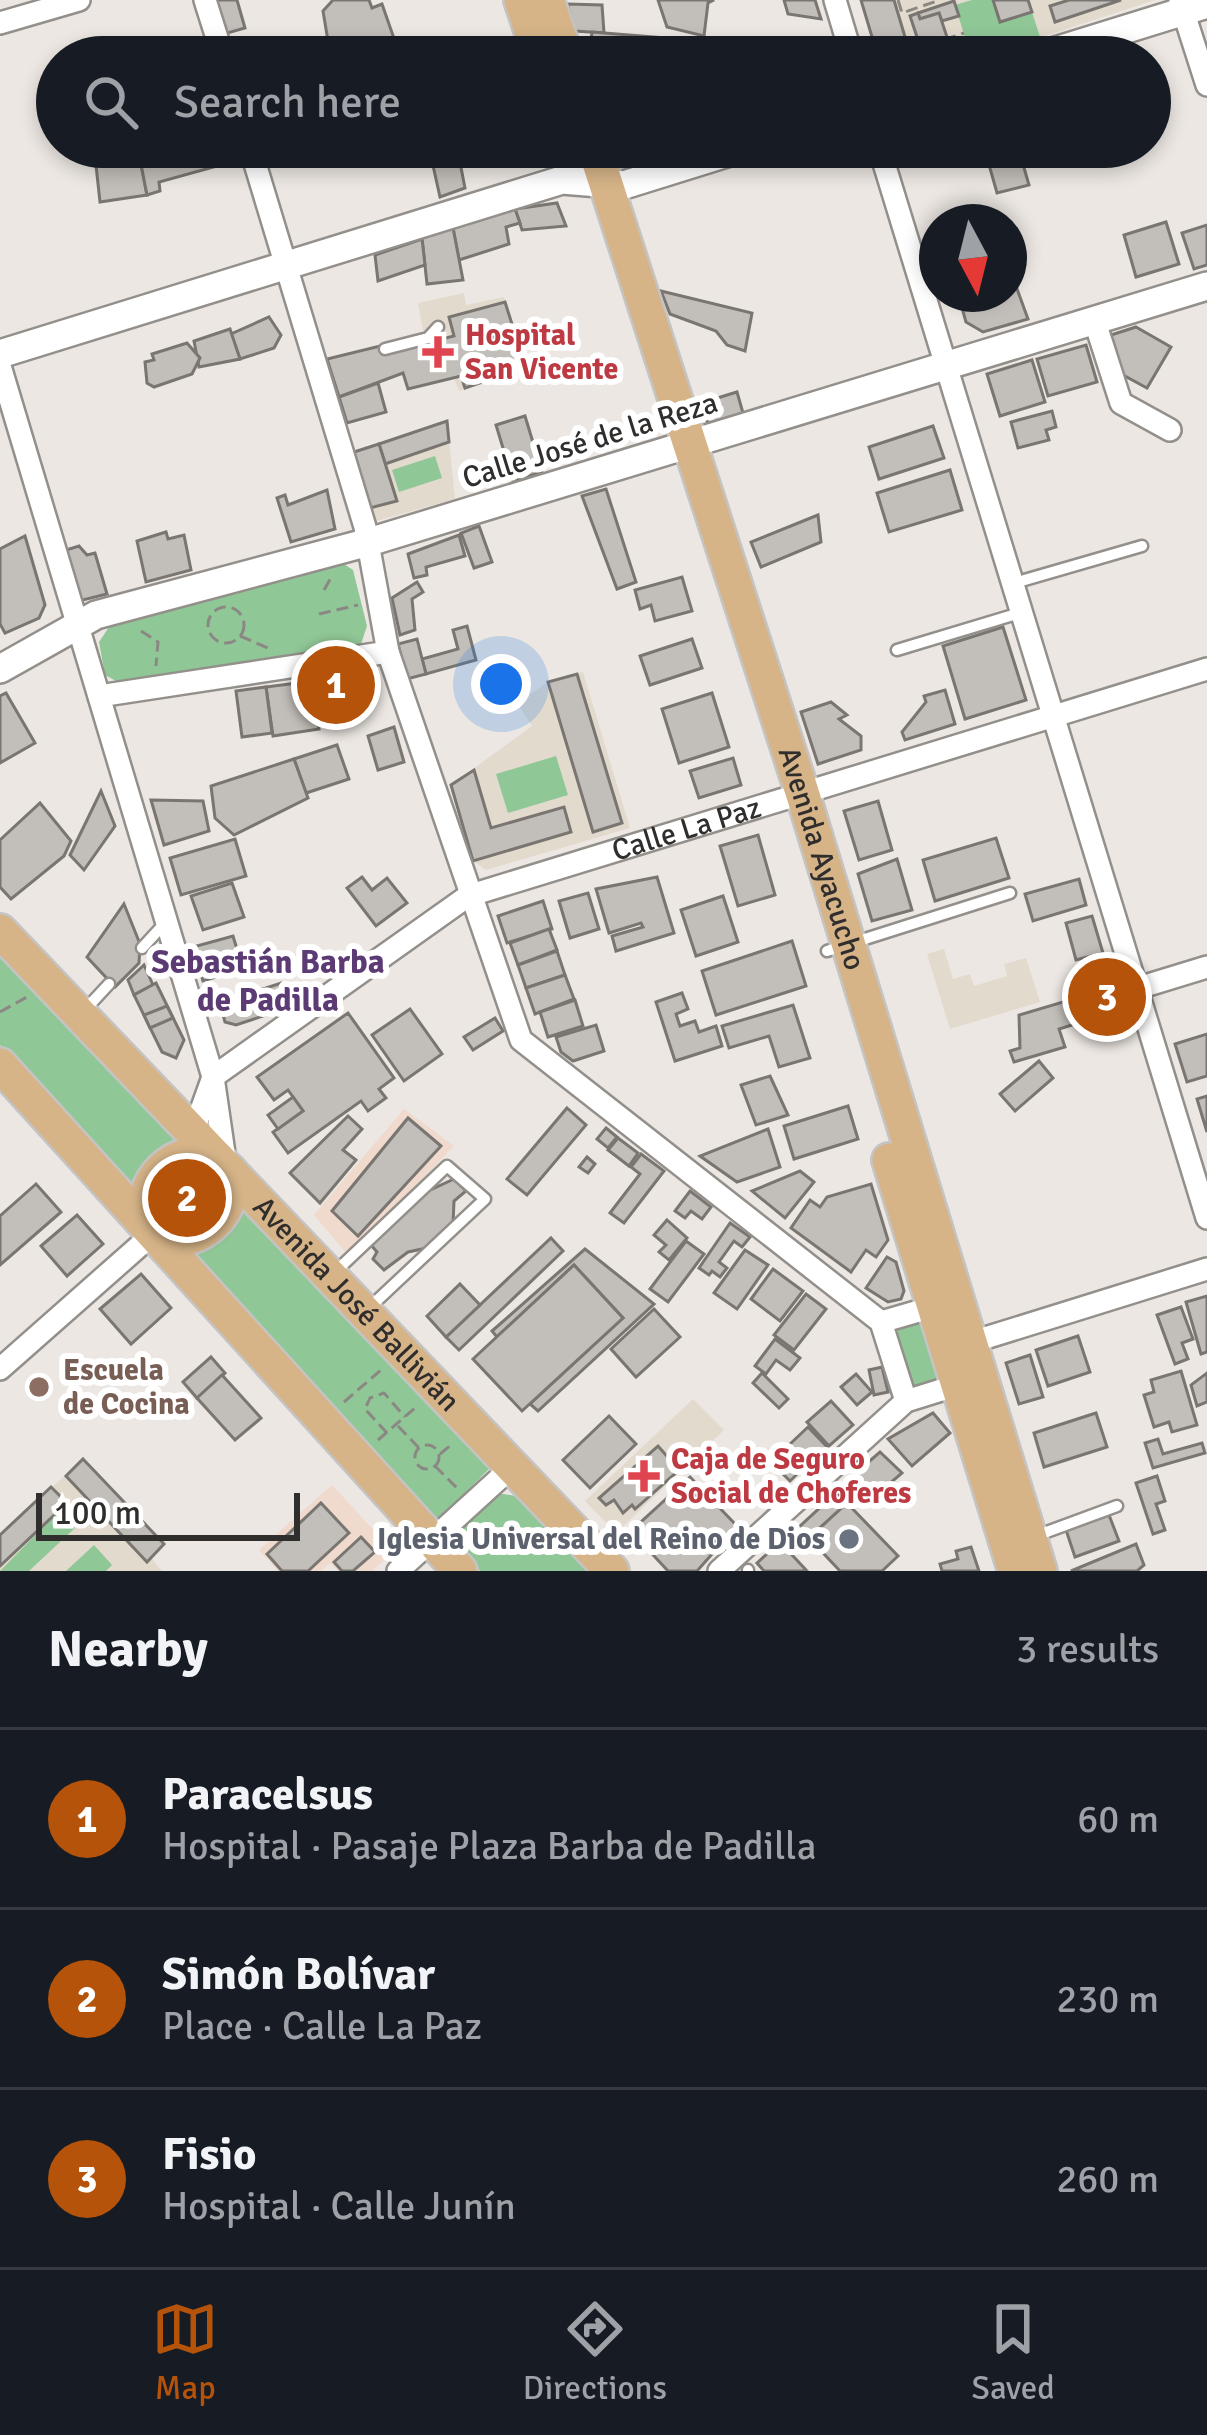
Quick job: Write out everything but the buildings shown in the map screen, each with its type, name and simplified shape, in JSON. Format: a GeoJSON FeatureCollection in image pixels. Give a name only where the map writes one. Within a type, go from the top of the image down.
{"type":"FeatureCollection","features":[{"type":"Feature","properties":{"kind":"main road"},"geometry":{"type":"LineString","coordinates":[[521,0],[539,36]]}},
{"type":"Feature","properties":{"kind":"main road"},"geometry":{"type":"LineString","coordinates":[[547,0],[547,36]]}},
{"type":"Feature","properties":{"kind":"main road"},"geometry":{"type":"LineString","coordinates":[[1098,36],[1190,5]]}},
{"type":"Feature","properties":{"kind":"main road","name":"Avenida Ayacucho"},"geometry":{"type":"LineString","coordinates":[[585,168],[594,182],[682,446],[792,795],[968,1382],[1015,1571]]}},
{"type":"Feature","properties":{"kind":"main road","name":"Avenida Ayacucho"},"geometry":{"type":"LineString","coordinates":[[594,168],[594,182]]}},
{"type":"Feature","properties":{"kind":"main road"},"geometry":{"type":"LineString","coordinates":[[0,354],[562,180],[624,185],[679,168]]}},
{"type":"Feature","properties":{"kind":"main road","name":"Calle José de la Reza"},"geometry":{"type":"LineString","coordinates":[[0,669],[77,622],[369,542],[1207,286]]}},
{"type":"Feature","properties":{"kind":"main road","name":"Avenida José Ballivián"},"geometry":{"type":"LineString","coordinates":[[0,931],[80,1016],[186,1146],[225,1166],[612,1571]]}},
{"type":"Feature","properties":{"kind":"main road"},"geometry":{"type":"LineString","coordinates":[[0,1065],[460,1571]]}},
{"type":"Feature","properties":{"kind":"main road"},"geometry":{"type":"LineString","coordinates":[[153,1232],[148,1186],[186,1146]]}},
{"type":"Feature","properties":{"kind":"main road"},"geometry":{"type":"LineString","coordinates":[[153,1232],[184,1241],[213,1224],[231,1196],[225,1166]]}},
{"type":"Feature","properties":{"kind":"main road","name":"Avenida Ayacucho"},"geometry":{"type":"LineString","coordinates":[[944,1304],[969,1343],[968,1382],[1040,1571]]}},
{"type":"Feature","properties":{"kind":"street"},"geometry":{"type":"LineString","coordinates":[[0,23],[79,0]]}},
{"type":"Feature","properties":{"kind":"street"},"geometry":{"type":"LineString","coordinates":[[206,0],[217,36]]}},
{"type":"Feature","properties":{"kind":"street"},"geometry":{"type":"LineString","coordinates":[[835,0],[846,36]]}},
{"type":"Feature","properties":{"kind":"street"},"geometry":{"type":"LineString","coordinates":[[1190,5],[1207,85]]}},
{"type":"Feature","properties":{"kind":"street"},"geometry":{"type":"LineString","coordinates":[[257,168],[324,366],[369,542],[388,652],[521,1040],[880,1322],[906,1401]]}},
{"type":"Feature","properties":{"kind":"street"},"geometry":{"type":"LineString","coordinates":[[885,168],[1049,696],[1049,716],[1207,1218]]}},
{"type":"Feature","properties":{"kind":"street"},"geometry":{"type":"LineString","coordinates":[[1094,319],[1121,404],[1169,430]]}},
{"type":"Feature","properties":{"kind":"street"},"geometry":{"type":"LineString","coordinates":[[0,366],[213,1078],[225,1166]]}},
{"type":"Feature","properties":{"kind":"street"},"geometry":{"type":"LineString","coordinates":[[99,696],[388,652]]}},
{"type":"Feature","properties":{"kind":"street","name":"Calle La Paz"},"geometry":{"type":"LineString","coordinates":[[213,1078],[468,896],[1207,669]]}},
{"type":"Feature","properties":{"kind":"street"},"geometry":{"type":"LineString","coordinates":[[1135,989],[1207,967]]}},
{"type":"Feature","properties":{"kind":"street"},"geometry":{"type":"LineString","coordinates":[[186,1146],[213,1078]]}},
{"type":"Feature","properties":{"kind":"street"},"geometry":{"type":"LineString","coordinates":[[0,1370],[153,1232]]}},
{"type":"Feature","properties":{"kind":"street"},"geometry":{"type":"LineString","coordinates":[[969,1343],[1207,1269]]}},
{"type":"Feature","properties":{"kind":"street"},"geometry":{"type":"LineString","coordinates":[[880,1322],[944,1304]]}},
{"type":"Feature","properties":{"kind":"street"},"geometry":{"type":"LineString","coordinates":[[740,1568],[906,1401],[968,1382]]}},
{"type":"Feature","properties":{"kind":"street"},"geometry":{"type":"LineString","coordinates":[[398,1571],[514,1466]]}},
{"type":"Feature","properties":{"kind":"lane"},"geometry":{"type":"LineString","coordinates":[[385,349],[428,338],[438,327]]}},
{"type":"Feature","properties":{"kind":"lane"},"geometry":{"type":"LineString","coordinates":[[1014,584],[1142,546]]}},
{"type":"Feature","properties":{"kind":"lane"},"geometry":{"type":"LineString","coordinates":[[898,650],[1023,611]]}},
{"type":"Feature","properties":{"kind":"lane"},"geometry":{"type":"LineString","coordinates":[[837,947],[1010,893]]}},
{"type":"Feature","properties":{"kind":"lane"},"geometry":{"type":"LineString","coordinates":[[142,948],[165,923]]}},
{"type":"Feature","properties":{"kind":"lane"},"geometry":{"type":"LineString","coordinates":[[80,1016],[109,984]]}},
{"type":"Feature","properties":{"kind":"lane"},"geometry":{"type":"LineString","coordinates":[[332,1275],[447,1166],[485,1199],[366,1311]]}},
{"type":"Feature","properties":{"kind":"lane"},"geometry":{"type":"LineString","coordinates":[[1030,1538],[1118,1506]]}},
{"type":"Feature","properties":{"kind":"path"},"geometry":{"type":"LineString","coordinates":[[898,0],[902,13],[940,0]]}},
{"type":"Feature","properties":{"kind":"path"},"geometry":{"type":"LineString","coordinates":[[955,36],[964,33]]}},
{"type":"Feature","properties":{"kind":"path"},"geometry":{"type":"LineString","coordinates":[[319,614],[361,604]]}},
{"type":"Feature","properties":{"kind":"path"},"geometry":{"type":"LineString","coordinates":[[224,643],[208,628],[209,616],[220,607],[242,615],[240,636]]}},
{"type":"Feature","properties":{"kind":"path"},"geometry":{"type":"LineString","coordinates":[[141,631],[154,636],[161,648],[150,671]]}},
{"type":"Feature","properties":{"kind":"path"},"geometry":{"type":"LineString","coordinates":[[218,653],[224,643],[240,636],[281,654]]}},
{"type":"Feature","properties":{"kind":"path"},"geometry":{"type":"LineString","coordinates":[[0,1012],[29,996]]}},
{"type":"Feature","properties":{"kind":"path"},"geometry":{"type":"LineString","coordinates":[[343,1403],[382,1368]]}},
{"type":"Feature","properties":{"kind":"path"},"geometry":{"type":"LineString","coordinates":[[360,1388],[370,1398]]}},
{"type":"Feature","properties":{"kind":"path"},"geometry":{"type":"LineString","coordinates":[[386,1433],[365,1409],[370,1398],[384,1393],[405,1417]]}},
{"type":"Feature","properties":{"kind":"path"},"geometry":{"type":"LineString","coordinates":[[376,1442],[417,1406]]}},
{"type":"Feature","properties":{"kind":"path"},"geometry":{"type":"LineString","coordinates":[[397,1424],[420,1449]]}},
{"type":"Feature","properties":{"kind":"path"},"geometry":{"type":"LineString","coordinates":[[427,1442],[443,1459],[428,1473],[412,1456],[420,1449],[427,1442]]}},
{"type":"Feature","properties":{"kind":"path"},"geometry":{"type":"LineString","coordinates":[[439,1455],[452,1444]]}},
{"type":"Feature","properties":{"kind":"path"},"geometry":{"type":"LineString","coordinates":[[435,1466],[458,1489]]}},
{"type":"Feature","properties":{"kind":"path"},"geometry":{"type":"LineString","coordinates":[[411,1480],[424,1468]]}},
{"type":"Feature","properties":{"kind":"shaded area"},"geometry":{"type":"Polygon","coordinates":[[[861,0],[1155,0],[1044,36],[872,36],[861,0]]]}},
{"type":"Feature","properties":{"kind":"shaded area","name":"Hospital San Vicente"},"geometry":{"type":"Polygon","coordinates":[[[464,293],[466,305],[504,297],[526,368],[459,391],[454,378],[408,389],[402,374],[339,397],[327,359],[424,335],[418,303],[464,293]]]}},
{"type":"Feature","properties":{"kind":"shaded area"},"geometry":{"type":"Polygon","coordinates":[[[447,421],[455,499],[376,521],[354,452],[447,421]]]}},
{"type":"Feature","properties":{"kind":"shaded area"},"geometry":{"type":"Polygon","coordinates":[[[583,672],[630,828],[486,870],[473,861],[451,785],[532,726],[517,703],[548,682],[583,672]]]}},
{"type":"Feature","properties":{"kind":"shaded area"},"geometry":{"type":"Polygon","coordinates":[[[944,949],[953,979],[970,974],[974,986],[1007,976],[1004,964],[1026,958],[1040,1002],[950,1029],[927,954],[944,949]]]}},
{"type":"Feature","properties":{"kind":"shaded area"},"geometry":{"type":"Polygon","coordinates":[[[404,1109],[454,1146],[348,1255],[314,1215],[404,1109]]]}},
{"type":"Feature","properties":{"kind":"shaded area","name":"Caja de Seguro Social de Choferes"},"geometry":{"type":"Polygon","coordinates":[[[693,1399],[724,1430],[616,1533],[585,1501],[693,1399]]]}},
{"type":"Feature","properties":{"kind":"shaded area"},"geometry":{"type":"Polygon","coordinates":[[[83,1459],[164,1544],[151,1558],[162,1571],[0,1571],[0,1535],[83,1459]]]}},
{"type":"Feature","properties":{"kind":"shaded area"},"geometry":{"type":"Polygon","coordinates":[[[332,1485],[389,1547],[387,1557],[372,1571],[338,1571],[330,1563],[321,1571],[278,1571],[259,1550],[332,1485]]]}},
{"type":"Feature","properties":{"kind":"green space"},"geometry":{"type":"Polygon","coordinates":[[[993,0],[1001,22],[1032,12],[1040,36],[965,36],[955,5],[993,0]]]}},
{"type":"Feature","properties":{"kind":"green space"},"geometry":{"type":"Polygon","coordinates":[[[435,456],[442,478],[399,492],[392,470],[435,456]]]}},
{"type":"Feature","properties":{"kind":"green space"},"geometry":{"type":"Polygon","coordinates":[[[341,562],[353,570],[367,626],[360,647],[127,687],[105,675],[99,642],[111,624],[341,562]]]}},
{"type":"Feature","properties":{"kind":"green space"},"geometry":{"type":"Polygon","coordinates":[[[556,756],[568,795],[508,813],[496,774],[556,756]]]}},
{"type":"Feature","properties":{"kind":"green space"},"geometry":{"type":"Polygon","coordinates":[[[0,948],[178,1140],[132,1183],[0,1045],[0,948]]]}},
{"type":"Feature","properties":{"kind":"green space"},"geometry":{"type":"Polygon","coordinates":[[[184,1169],[207,1171],[219,1193],[192,1226],[169,1226],[160,1218],[156,1198],[184,1169]]]}},
{"type":"Feature","properties":{"kind":"green space"},"geometry":{"type":"Polygon","coordinates":[[[246,1206],[489,1469],[436,1522],[193,1257],[246,1206]]]}},
{"type":"Feature","properties":{"kind":"green space"},"geometry":{"type":"Polygon","coordinates":[[[919,1320],[928,1327],[940,1378],[917,1388],[910,1385],[894,1341],[901,1324],[919,1320]]]}},
{"type":"Feature","properties":{"kind":"green space"},"geometry":{"type":"Polygon","coordinates":[[[496,1493],[517,1496],[589,1571],[480,1571],[451,1538],[496,1493]]]}},
{"type":"Feature","properties":{"kind":"green space"},"geometry":{"type":"Polygon","coordinates":[[[59,1511],[75,1528],[29,1571],[0,1571],[59,1511]]]}},
{"type":"Feature","properties":{"kind":"green space"},"geometry":{"type":"Polygon","coordinates":[[[94,1545],[112,1565],[106,1571],[66,1571],[94,1545]]]}},
{"type":"Feature","properties":{"kind":"place","name":"Hospital San Vicente"},"geometry":{"type":"Point","coordinates":[438,352]}},
{"type":"Feature","properties":{"kind":"place","name":"Paracelsus"},"geometry":{"type":"Point","coordinates":[336,685]}},
{"type":"Feature","properties":{"kind":"place","name":"Fisio"},"geometry":{"type":"Point","coordinates":[1107,997]}},
{"type":"Feature","properties":{"kind":"place","name":"Simón Bolívar"},"geometry":{"type":"Point","coordinates":[187,1198]}},
{"type":"Feature","properties":{"kind":"place","name":"Escuela de Cocina"},"geometry":{"type":"Point","coordinates":[39,1387]}},
{"type":"Feature","properties":{"kind":"place","name":"Caja de Seguro Social de Choferes"},"geometry":{"type":"Point","coordinates":[644,1476]}},
{"type":"Feature","properties":{"kind":"place","name":"Iglesia Universal del Reino de Dios"},"geometry":{"type":"Point","coordinates":[849,1539]}},
{"type":"Feature","properties":{"kind":"district","name":"Sebastián Barba de Padilla"},"geometry":{"type":"Point","coordinates":[268,980]}}]}
